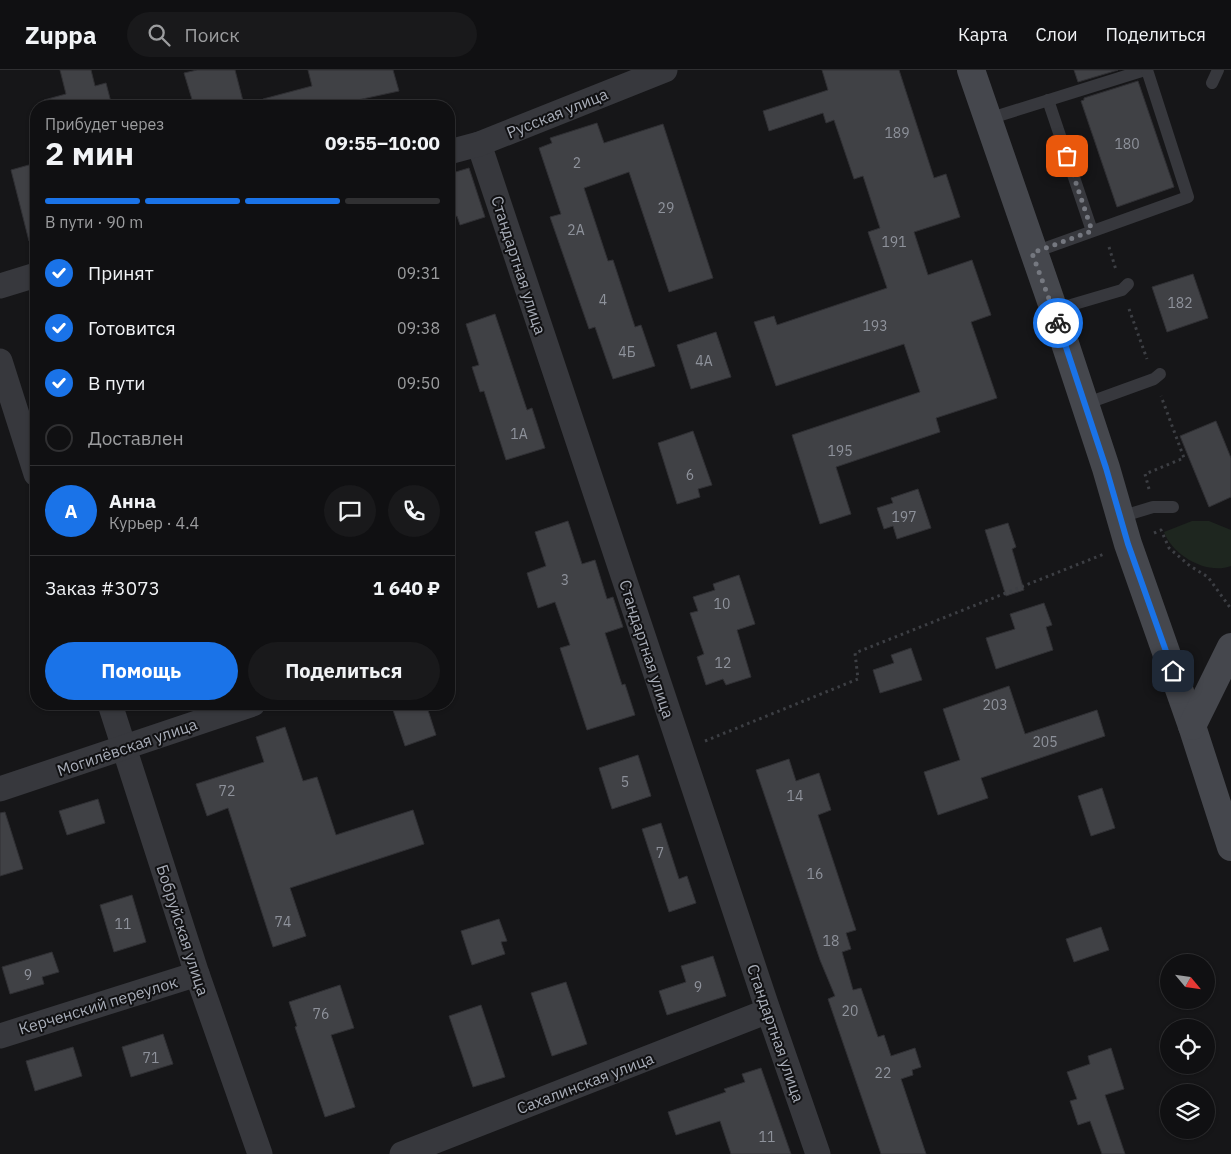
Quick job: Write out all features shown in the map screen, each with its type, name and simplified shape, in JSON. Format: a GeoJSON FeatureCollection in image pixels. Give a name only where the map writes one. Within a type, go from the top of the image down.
{"type":"FeatureCollection","features":[{"type":"Feature","properties":{"kind":"main road"},"geometry":{"type":"LineString","coordinates":[[971,70],[1032,253],[1054,310],[1128,544],[1192,726],[1231,847]]}},
{"type":"Feature","properties":{"kind":"main road"},"geometry":{"type":"LineString","coordinates":[[1192,726],[1231,647]]}},
{"type":"Feature","properties":{"kind":"street","name":"Русская улица"},"geometry":{"type":"LineString","coordinates":[[455,150],[479,144],[665,70]]}},
{"type":"Feature","properties":{"kind":"street","name":"Стандартная улица"},"geometry":{"type":"LineString","coordinates":[[479,144],[768,1011],[818,1154]]}},
{"type":"Feature","properties":{"kind":"street"},"geometry":{"type":"LineString","coordinates":[[0,286],[30,277]]}},
{"type":"Feature","properties":{"kind":"street"},"geometry":{"type":"LineString","coordinates":[[0,361],[30,455]]}},
{"type":"Feature","properties":{"kind":"street","name":"Бобруйская улица"},"geometry":{"type":"LineString","coordinates":[[112,710],[197,974],[260,1154]]}},
{"type":"Feature","properties":{"kind":"street","name":"Могилёвская улица"},"geometry":{"type":"LineString","coordinates":[[0,789],[236,710]]}},
{"type":"Feature","properties":{"kind":"street","name":"Керченский переулок"},"geometry":{"type":"LineString","coordinates":[[0,1036],[197,974]]}},
{"type":"Feature","properties":{"kind":"street","name":"Сахалинская улица"},"geometry":{"type":"LineString","coordinates":[[402,1154],[768,1011]]}},
{"type":"Feature","properties":{"kind":"lane"},"geometry":{"type":"LineString","coordinates":[[988,119],[1146,70],[1188,197],[1032,253]]}},
{"type":"Feature","properties":{"kind":"lane"},"geometry":{"type":"LineString","coordinates":[[1212,84],[1218,70]]}},
{"type":"Feature","properties":{"kind":"lane"},"geometry":{"type":"LineString","coordinates":[[1048,100],[1092,231]]}},
{"type":"Feature","properties":{"kind":"lane"},"geometry":{"type":"LineString","coordinates":[[1054,310],[1122,290],[1128,284]]}},
{"type":"Feature","properties":{"kind":"lane"},"geometry":{"type":"LineString","coordinates":[[1085,404],[1154,379],[1160,374]]}},
{"type":"Feature","properties":{"kind":"lane"},"geometry":{"type":"LineString","coordinates":[[1120,517],[1153,507],[1173,507]]}},
{"type":"Feature","properties":{"kind":"path"},"geometry":{"type":"LineString","coordinates":[[681,751],[858,679],[855,653],[1161,530],[1169,548],[1190,566],[1208,577],[1231,609]]}},
{"type":"Feature","properties":{"kind":"shaded area"},"geometry":{"type":"Polygon","coordinates":[[[1192,521],[1209,521],[1231,530],[1231,566],[1212,568],[1202,566],[1183,556],[1168,541],[1164,532],[1192,521]]]}},
{"type":"Feature","properties":{"kind":"building"},"geometry":{"type":"Polygon","coordinates":[[[60,70],[91,70],[95,86],[106,83],[110,100],[44,100],[66,94],[60,70]]]}},
{"type":"Feature","properties":{"kind":"building"},"geometry":{"type":"Polygon","coordinates":[[[197,70],[235,70],[243,100],[192,100],[184,73],[197,70]]]}},
{"type":"Feature","properties":{"kind":"building"},"geometry":{"type":"Polygon","coordinates":[[[308,70],[393,70],[399,91],[358,100],[263,100],[312,86],[308,70]]]}},
{"type":"Feature","properties":{"kind":"building"},"geometry":{"type":"Polygon","coordinates":[[[822,70],[899,70],[934,178],[946,174],[960,217],[914,232],[928,275],[972,260],[991,315],[971,322],[997,398],[936,418],[940,432],[836,467],[851,514],[820,524],[792,435],[920,392],[904,344],[776,386],[754,322],[774,316],[777,325],[887,288],[868,232],[880,228],[863,176],[854,179],[834,120],[826,123],[823,113],[769,131],[763,111],[828,90],[822,70]]]}},
{"type":"Feature","properties":{"kind":"building"},"geometry":{"type":"Polygon","coordinates":[[[1074,70],[1118,70],[1078,82],[1074,70]]]}},
{"type":"Feature","properties":{"kind":"building"},"geometry":{"type":"Polygon","coordinates":[[[1138,81],[1174,187],[1117,207],[1081,101],[1084,98],[1138,81]]]}},
{"type":"Feature","properties":{"kind":"building"},"geometry":{"type":"Polygon","coordinates":[[[597,123],[604,143],[663,124],[713,278],[669,292],[629,172],[584,188],[608,261],[613,260],[635,327],[641,325],[655,366],[613,379],[595,327],[589,329],[550,217],[561,214],[539,148],[552,143],[550,138],[597,123]]]}},
{"type":"Feature","properties":{"kind":"building"},"geometry":{"type":"Polygon","coordinates":[[[30,165],[30,241],[29,241],[11,170],[30,165]]]}},
{"type":"Feature","properties":{"kind":"building"},"geometry":{"type":"Polygon","coordinates":[[[469,168],[485,217],[460,225],[457,216],[455,217],[455,172],[469,168]]]}},
{"type":"Feature","properties":{"kind":"building"},"geometry":{"type":"Polygon","coordinates":[[[1193,274],[1208,318],[1167,332],[1152,287],[1193,274]]]}},
{"type":"Feature","properties":{"kind":"building"},"geometry":{"type":"Polygon","coordinates":[[[495,314],[527,410],[532,408],[545,448],[506,460],[484,391],[480,392],[472,367],[479,365],[466,324],[495,314]]]}},
{"type":"Feature","properties":{"kind":"building"},"geometry":{"type":"Polygon","coordinates":[[[716,332],[731,377],[691,389],[677,345],[716,332]]]}},
{"type":"Feature","properties":{"kind":"building"},"geometry":{"type":"Polygon","coordinates":[[[1216,421],[1231,458],[1231,497],[1209,507],[1180,436],[1216,421]]]}},
{"type":"Feature","properties":{"kind":"building"},"geometry":{"type":"Polygon","coordinates":[[[693,431],[712,485],[698,489],[700,497],[677,504],[658,443],[693,431]]]}},
{"type":"Feature","properties":{"kind":"building"},"geometry":{"type":"Polygon","coordinates":[[[918,489],[931,528],[897,539],[893,526],[884,529],[877,508],[893,503],[891,498],[918,489]]]}},
{"type":"Feature","properties":{"kind":"building"},"geometry":{"type":"Polygon","coordinates":[[[568,521],[582,564],[595,560],[607,599],[613,597],[623,627],[605,633],[622,685],[625,684],[635,715],[587,730],[560,648],[570,645],[555,602],[538,608],[527,573],[546,566],[535,532],[568,521]]]}},
{"type":"Feature","properties":{"kind":"building"},"geometry":{"type":"Polygon","coordinates":[[[1008,523],[1016,547],[1012,549],[1024,590],[1006,596],[985,530],[1008,523]]]}},
{"type":"Feature","properties":{"kind":"building"},"geometry":{"type":"Polygon","coordinates":[[[739,575],[755,624],[737,630],[751,677],[726,685],[723,679],[706,685],[697,657],[704,654],[690,613],[698,611],[693,597],[715,590],[713,584],[739,575]]]}},
{"type":"Feature","properties":{"kind":"building"},"geometry":{"type":"Polygon","coordinates":[[[1044,603],[1052,625],[1046,627],[1053,650],[996,669],[986,638],[1015,629],[1010,614],[1044,603]]]}},
{"type":"Feature","properties":{"kind":"building"},"geometry":{"type":"Polygon","coordinates":[[[911,648],[922,680],[880,693],[873,670],[894,663],[891,655],[911,648]]]}},
{"type":"Feature","properties":{"kind":"building"},"geometry":{"type":"Polygon","coordinates":[[[1009,686],[1025,734],[1097,710],[1105,736],[981,778],[988,798],[938,815],[924,772],[960,760],[943,709],[1009,686]]]}},
{"type":"Feature","properties":{"kind":"building"},"geometry":{"type":"Polygon","coordinates":[[[393,710],[428,710],[436,735],[405,746],[393,710]]]}},
{"type":"Feature","properties":{"kind":"building"},"geometry":{"type":"Polygon","coordinates":[[[285,727],[303,781],[317,777],[336,835],[413,810],[424,844],[290,888],[306,936],[273,947],[228,808],[207,816],[196,784],[264,762],[256,737],[285,727]]]}},
{"type":"Feature","properties":{"kind":"building"},"geometry":{"type":"Polygon","coordinates":[[[638,755],[651,796],[612,809],[599,768],[638,755]]]}},
{"type":"Feature","properties":{"kind":"building"},"geometry":{"type":"Polygon","coordinates":[[[789,759],[796,781],[819,773],[831,810],[818,815],[856,930],[846,933],[851,949],[842,952],[853,990],[861,988],[878,1037],[884,1035],[891,1056],[915,1048],[921,1067],[912,1070],[913,1075],[901,1079],[926,1154],[881,1154],[828,999],[835,996],[820,960],[756,770],[789,759]]]}},
{"type":"Feature","properties":{"kind":"building"},"geometry":{"type":"Polygon","coordinates":[[[1102,788],[1115,828],[1091,836],[1078,796],[1102,788]]]}},
{"type":"Feature","properties":{"kind":"building"},"geometry":{"type":"Polygon","coordinates":[[[98,799],[105,823],[67,835],[59,811],[98,799]]]}},
{"type":"Feature","properties":{"kind":"building"},"geometry":{"type":"Polygon","coordinates":[[[5,812],[23,869],[0,876],[0,813],[5,812]]]}},
{"type":"Feature","properties":{"kind":"building"},"geometry":{"type":"Polygon","coordinates":[[[661,823],[679,879],[687,876],[696,903],[669,912],[642,829],[661,823]]]}},
{"type":"Feature","properties":{"kind":"building"},"geometry":{"type":"Polygon","coordinates":[[[132,895],[146,942],[114,952],[100,905],[132,895]]]}},
{"type":"Feature","properties":{"kind":"building"},"geometry":{"type":"Polygon","coordinates":[[[499,919],[507,941],[501,942],[505,954],[472,965],[461,931],[499,919]]]}},
{"type":"Feature","properties":{"kind":"building"},"geometry":{"type":"Polygon","coordinates":[[[1101,927],[1109,950],[1074,962],[1066,939],[1101,927]]]}},
{"type":"Feature","properties":{"kind":"building"},"geometry":{"type":"Polygon","coordinates":[[[52,952],[59,972],[42,977],[44,984],[10,994],[2,967],[52,952]]]}},
{"type":"Feature","properties":{"kind":"building"},"geometry":{"type":"Polygon","coordinates":[[[713,956],[726,996],[667,1015],[659,991],[686,982],[681,966],[713,956]]]}},
{"type":"Feature","properties":{"kind":"building"},"geometry":{"type":"Polygon","coordinates":[[[566,982],[587,1044],[552,1056],[531,993],[566,982]]]}},
{"type":"Feature","properties":{"kind":"building"},"geometry":{"type":"Polygon","coordinates":[[[340,985],[354,1028],[331,1035],[355,1107],[325,1117],[295,1027],[297,1026],[289,1002],[340,985]]]}},
{"type":"Feature","properties":{"kind":"building"},"geometry":{"type":"Polygon","coordinates":[[[481,1005],[505,1077],[473,1087],[449,1016],[481,1005]]]}},
{"type":"Feature","properties":{"kind":"building"},"geometry":{"type":"Polygon","coordinates":[[[163,1034],[173,1064],[131,1077],[122,1047],[163,1034]]]}},
{"type":"Feature","properties":{"kind":"building"},"geometry":{"type":"Polygon","coordinates":[[[73,1047],[82,1076],[35,1091],[26,1061],[73,1047]]]}},
{"type":"Feature","properties":{"kind":"building"},"geometry":{"type":"Polygon","coordinates":[[[1111,1048],[1124,1089],[1105,1095],[1125,1154],[1102,1154],[1090,1121],[1078,1125],[1070,1101],[1077,1099],[1067,1072],[1090,1064],[1088,1056],[1111,1048]]]}},
{"type":"Feature","properties":{"kind":"building"},"geometry":{"type":"Polygon","coordinates":[[[761,1068],[791,1154],[731,1154],[720,1121],[676,1135],[668,1112],[726,1092],[724,1089],[745,1082],[742,1074],[761,1068]]]}},
{"type":"Feature","properties":{"kind":"way so far"},"geometry":{"type":"LineString","coordinates":[[1058,323],[1032,253],[1092,231],[1067,156]]}},
{"type":"Feature","properties":{"kind":"route"},"geometry":{"type":"LineString","coordinates":[[1058,323],[1106,468],[1128,544],[1173,671]]}}]}
